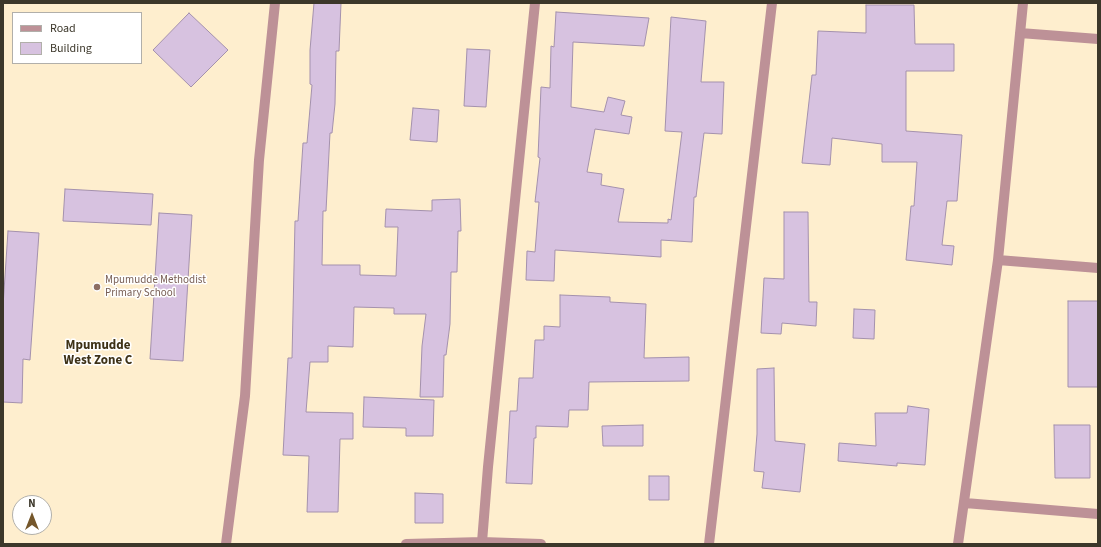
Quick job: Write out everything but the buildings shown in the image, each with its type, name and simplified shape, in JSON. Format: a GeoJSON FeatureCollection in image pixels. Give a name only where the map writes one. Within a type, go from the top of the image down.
{"type":"FeatureCollection","features":[{"type":"Feature","properties":{"kind":"street"},"geometry":{"type":"LineString","coordinates":[[226,544],[245,396],[259,160],[275,3]]}},
{"type":"Feature","properties":{"kind":"street"},"geometry":{"type":"LineString","coordinates":[[482,542],[488,467],[535,3]]}},
{"type":"Feature","properties":{"kind":"street"},"geometry":{"type":"LineString","coordinates":[[709,544],[772,3]]}},
{"type":"Feature","properties":{"kind":"street"},"geometry":{"type":"LineString","coordinates":[[958,544],[965,503],[998,260],[1023,3]]}},
{"type":"Feature","properties":{"kind":"street"},"geometry":{"type":"LineString","coordinates":[[1020,33],[1098,40]]}},
{"type":"Feature","properties":{"kind":"street"},"geometry":{"type":"LineString","coordinates":[[998,260],[1098,268]]}},
{"type":"Feature","properties":{"kind":"street"},"geometry":{"type":"LineString","coordinates":[[965,503],[1098,514]]}},
{"type":"Feature","properties":{"kind":"street"},"geometry":{"type":"LineString","coordinates":[[406,544],[482,542],[541,544]]}},
{"type":"Feature","properties":{"kind":"place","name":"Mpumudde Methodist Primary School"},"geometry":{"type":"Point","coordinates":[97,287]}},
{"type":"Feature","properties":{"kind":"district","name":"Mpumudde West Zone C"},"geometry":{"type":"Point","coordinates":[98,354]}}]}
